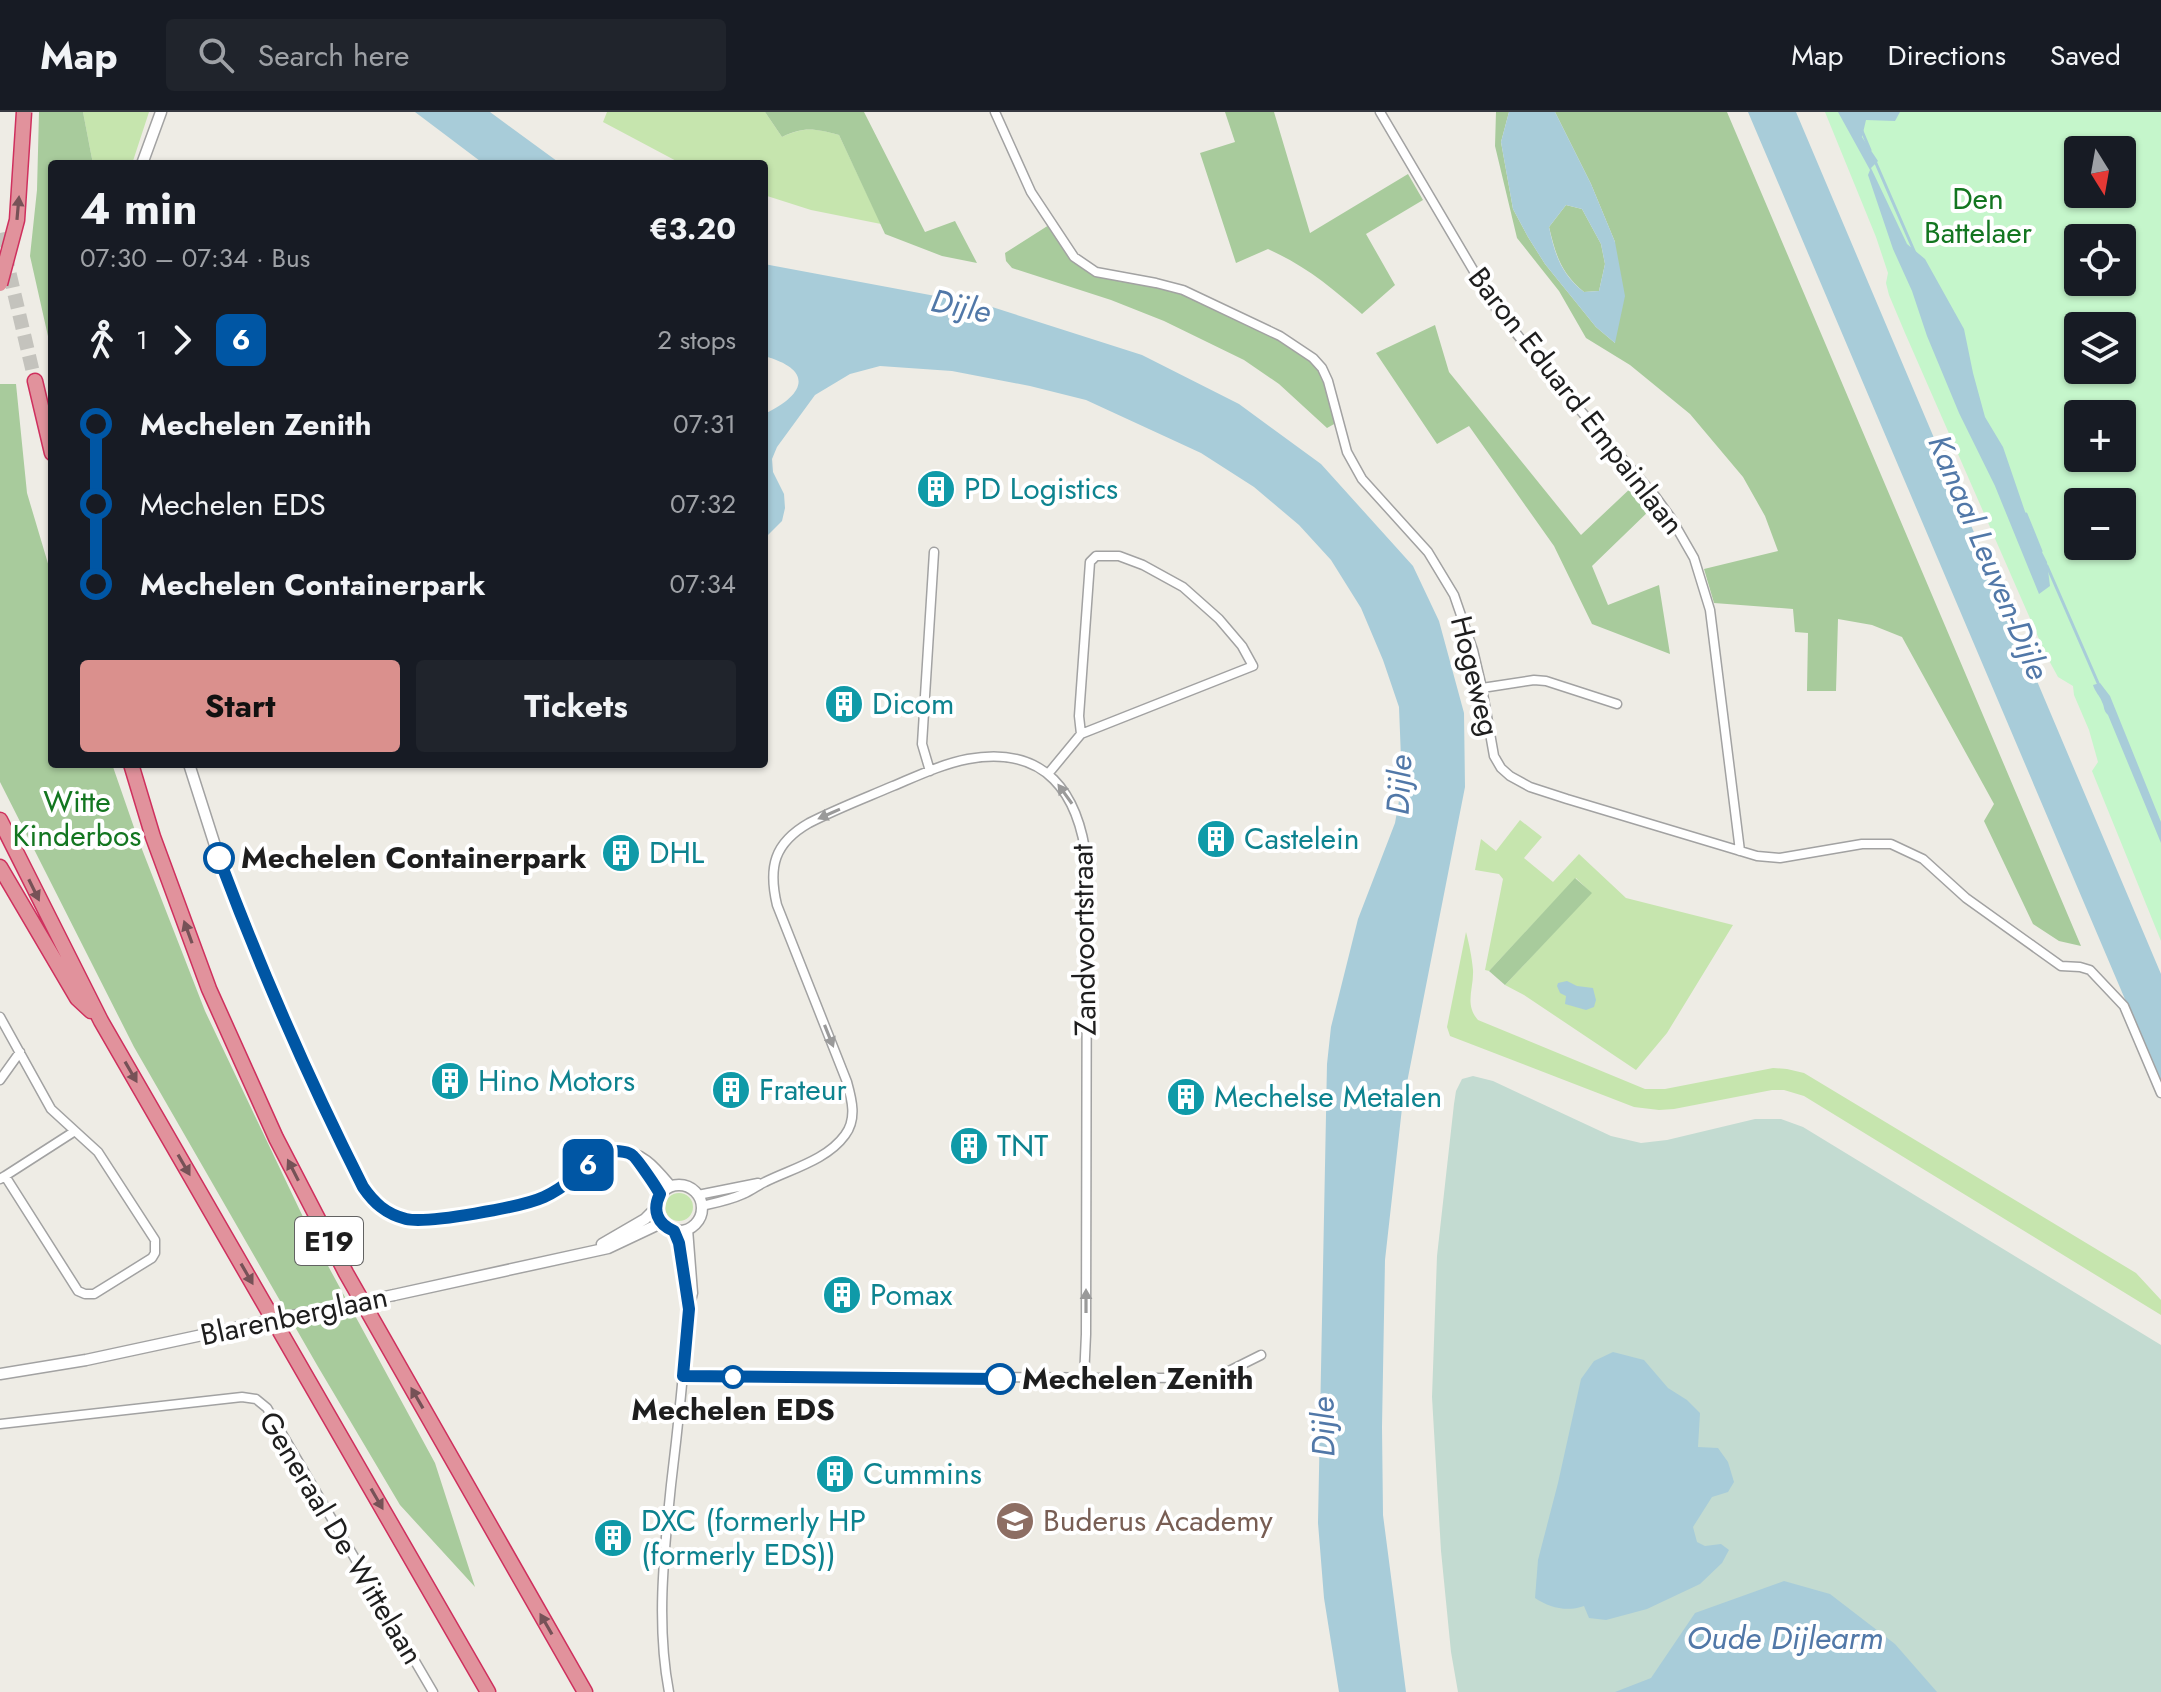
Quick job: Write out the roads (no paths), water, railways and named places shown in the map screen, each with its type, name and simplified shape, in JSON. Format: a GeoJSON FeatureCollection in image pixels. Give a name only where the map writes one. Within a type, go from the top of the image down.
{"type":"FeatureCollection","features":[{"type":"Feature","properties":{"kind":"highway"},"geometry":{"type":"LineString","coordinates":[[0,284],[17,220],[24,112]]}},
{"type":"Feature","properties":{"kind":"highway"},"geometry":{"type":"LineString","coordinates":[[35,381],[48,436]]}},
{"type":"Feature","properties":{"kind":"highway","name":"E19"},"geometry":{"type":"LineString","coordinates":[[132,768],[153,837],[209,989],[276,1138],[346,1273],[585,1692]]}},
{"type":"Feature","properties":{"kind":"highway"},"geometry":{"type":"LineString","coordinates":[[0,820],[101,1021],[488,1692]]}},
{"type":"Feature","properties":{"kind":"highway"},"geometry":{"type":"LineString","coordinates":[[0,867],[77,998],[101,1021]]}},
{"type":"Feature","properties":{"kind":"highway"},"geometry":{"type":"LineString","coordinates":[[0,878],[48,964],[59,966]]}},
{"type":"Feature","properties":{"kind":"street"},"geometry":{"type":"LineString","coordinates":[[143,160],[161,112]]}},
{"type":"Feature","properties":{"kind":"street","name":"Hogeweg"},"geometry":{"type":"LineString","coordinates":[[995,112],[1031,192],[1081,264],[1105,275],[1183,290],[1280,336],[1313,358],[1322,368],[1347,452],[1362,479],[1428,552],[1454,595],[1473,650],[1494,756],[1510,776],[1530,787],[1567,799],[1757,856],[1780,858],[1862,844],[1891,844],[1923,859],[1966,898],[2061,966],[2090,970],[2124,1006],[2161,1093]]}},
{"type":"Feature","properties":{"kind":"street","name":"Baron Eduard Empainlaan"},"geometry":{"type":"LineString","coordinates":[[1380,112],[1495,307],[1655,496],[1694,558],[1710,610],[1740,851]]}},
{"type":"Feature","properties":{"kind":"street"},"geometry":{"type":"LineString","coordinates":[[930,771],[922,744],[934,552]]}},
{"type":"Feature","properties":{"kind":"street"},"geometry":{"type":"LineString","coordinates":[[1048,774],[1081,734],[1253,666],[1242,646],[1219,619],[1183,587],[1119,556],[1096,556],[1090,562],[1089,573],[1079,716],[1081,734]]}},
{"type":"Feature","properties":{"kind":"street"},"geometry":{"type":"LineString","coordinates":[[1482,688],[1546,681],[1617,704]]}},
{"type":"Feature","properties":{"kind":"street","name":"Zandvoortstraat"},"geometry":{"type":"LineString","coordinates":[[700,1201],[762,1183],[807,1164],[835,1145],[846,1134],[852,1120],[853,1102],[847,1082],[777,905],[773,886],[777,855],[789,837],[809,823],[930,771],[968,759],[1004,757],[1026,762],[1048,774],[1063,789],[1074,807],[1084,837],[1087,863],[1084,1379]]}},
{"type":"Feature","properties":{"kind":"street"},"geometry":{"type":"LineString","coordinates":[[190,768],[219,858],[277,1004],[363,1187],[381,1208],[404,1218],[420,1220],[512,1207],[543,1197],[594,1160],[615,1151],[641,1156],[670,1186]]}},
{"type":"Feature","properties":{"kind":"street"},"geometry":{"type":"LineString","coordinates":[[0,1017],[51,1109],[98,1152],[155,1240],[152,1258],[94,1294],[78,1291],[2,1177],[75,1131]]}},
{"type":"Feature","properties":{"kind":"street"},"geometry":{"type":"LineString","coordinates":[[0,1080],[20,1052]]}},
{"type":"Feature","properties":{"kind":"street"},"geometry":{"type":"LineString","coordinates":[[632,1154],[660,1194]]}},
{"type":"Feature","properties":{"kind":"street"},"geometry":{"type":"LineString","coordinates":[[674,1231],[688,1229],[698,1220],[700,1201],[689,1187],[683,1185],[670,1186],[660,1194],[655,1209],[661,1223],[674,1231],[679,1243],[689,1309]]}},
{"type":"Feature","properties":{"kind":"street","name":"Blarenberglaan"},"geometry":{"type":"LineString","coordinates":[[586,1252],[645,1219],[655,1209]]}},
{"type":"Feature","properties":{"kind":"street","name":"Blarenberglaan"},"geometry":{"type":"LineString","coordinates":[[0,1374],[86,1360],[608,1248],[661,1223]]}},
{"type":"Feature","properties":{"kind":"street"},"geometry":{"type":"LineString","coordinates":[[669,1692],[662,1643],[662,1597],[693,1293],[688,1229]]}},
{"type":"Feature","properties":{"kind":"street"},"geometry":{"type":"LineString","coordinates":[[683,1376],[1215,1378],[1261,1355]]}},
{"type":"Feature","properties":{"kind":"street","name":"Generaal De Wittelaan"},"geometry":{"type":"LineString","coordinates":[[0,1424],[242,1397],[256,1399],[267,1408],[433,1692]]}},
{"type":"Feature","properties":{"kind":"water"},"geometry":{"type":"Polygon","coordinates":[[[415,112],[490,112],[556,160],[479,160],[415,112]]]}},
{"type":"Feature","properties":{"kind":"water"},"geometry":{"type":"Polygon","coordinates":[[[1509,112],[1555,112],[1591,184],[1615,242],[1625,296],[1615,343],[1596,327],[1545,264],[1528,237],[1513,209],[1501,142],[1509,112]],[[1566,205],[1549,227],[1564,271],[1584,292],[1599,291],[1605,264],[1601,244],[1582,209],[1566,205]]]}},
{"type":"Feature","properties":{"kind":"water"},"geometry":{"type":"Polygon","coordinates":[[[1748,112],[1796,112],[2161,974],[2161,1084],[1748,112]]]}},
{"type":"Feature","properties":{"kind":"water"},"geometry":{"type":"Polygon","coordinates":[[[1838,112],[1900,112],[1895,121],[1866,120],[1862,137],[1878,161],[1871,168],[1907,244],[1925,259],[1964,329],[1985,417],[2003,447],[2032,532],[2047,562],[2050,586],[2039,594],[1995,486],[1959,413],[1927,336],[1912,291],[1893,249],[1868,175],[1870,170],[1838,112]]]}},
{"type":"Feature","properties":{"kind":"water","name":"Dijle"},"geometry":{"type":"Polygon","coordinates":[[[768,265],[989,306],[1142,355],[1239,404],[1321,464],[1413,566],[1439,621],[1464,713],[1465,787],[1402,1108],[1385,1260],[1383,1515],[1406,1692],[1339,1692],[1324,1598],[1318,1523],[1327,1064],[1331,1027],[1358,919],[1395,823],[1402,784],[1399,707],[1361,608],[1331,560],[1299,525],[1254,487],[1201,453],[1086,400],[952,371],[880,366],[850,374],[815,395],[777,447],[772,459],[773,472],[784,494],[785,508],[782,521],[768,535],[768,412],[788,399],[798,383],[797,375],[791,368],[768,358],[768,265]]]}},
{"type":"Feature","properties":{"kind":"water"},"geometry":{"type":"Polygon","coordinates":[[[2100,683],[2110,696],[2161,822],[2161,843],[2093,685],[2100,683]]]}},
{"type":"Feature","properties":{"kind":"water"},"geometry":{"type":"Polygon","coordinates":[[[1567,981],[1593,988],[1594,1007],[1586,1010],[1565,1004],[1566,996],[1560,993],[1557,986],[1567,981]]]}},
{"type":"Feature","properties":{"kind":"water"},"geometry":{"type":"Polygon","coordinates":[[[1613,1352],[1644,1360],[1668,1388],[1700,1413],[1698,1447],[1718,1448],[1728,1462],[1734,1482],[1728,1492],[1712,1497],[1693,1527],[1697,1542],[1705,1546],[1721,1544],[1729,1550],[1722,1563],[1700,1584],[1647,1609],[1606,1620],[1589,1618],[1584,1606],[1559,1608],[1535,1598],[1538,1560],[1581,1379],[1594,1361],[1613,1352]]]}},
{"type":"Feature","properties":{"kind":"water","name":"Oude Dijlearm"},"geometry":{"type":"Polygon","coordinates":[[[1784,1581],[1830,1594],[1895,1644],[1937,1692],[1615,1692],[1651,1678],[1695,1613],[1784,1581]]]}},
{"type":"Feature","properties":{"kind":"waterway"},"geometry":{"type":"LineString","coordinates":[[1862,131],[1870,150]]}},
{"type":"Feature","properties":{"kind":"waterway"},"geometry":{"type":"LineString","coordinates":[[1875,161],[1915,253]]}},
{"type":"Feature","properties":{"kind":"waterway"},"geometry":{"type":"LineString","coordinates":[[2026,514],[2041,551]]}},
{"type":"Feature","properties":{"kind":"waterway"},"geometry":{"type":"LineString","coordinates":[[2047,566],[2098,683]]}},
{"type":"Feature","properties":{"kind":"tunnel"},"geometry":{"type":"LineString","coordinates":[[0,233],[35,381]]}},
{"type":"Feature","properties":{"kind":"place","name":"PD Logistics"},"geometry":{"type":"Point","coordinates":[936,489]}},
{"type":"Feature","properties":{"kind":"place","name":"Dicom"},"geometry":{"type":"Point","coordinates":[844,704]}},
{"type":"Feature","properties":{"kind":"place","name":"Castelein"},"geometry":{"type":"Point","coordinates":[1216,839]}},
{"type":"Feature","properties":{"kind":"place","name":"DHL"},"geometry":{"type":"Point","coordinates":[621,853]}},
{"type":"Feature","properties":{"kind":"place","name":"Mechelen Containerpark"},"geometry":{"type":"Point","coordinates":[219,858]}},
{"type":"Feature","properties":{"kind":"place","name":"Hino Motors"},"geometry":{"type":"Point","coordinates":[450,1081]}},
{"type":"Feature","properties":{"kind":"place","name":"Frateur"},"geometry":{"type":"Point","coordinates":[731,1090]}},
{"type":"Feature","properties":{"kind":"place","name":"Mechelse Metalen"},"geometry":{"type":"Point","coordinates":[1186,1097]}},
{"type":"Feature","properties":{"kind":"place","name":"TNT"},"geometry":{"type":"Point","coordinates":[969,1146]}},
{"type":"Feature","properties":{"kind":"place","name":"Pomax"},"geometry":{"type":"Point","coordinates":[842,1295]}},
{"type":"Feature","properties":{"kind":"place","name":"Mechelen EDS"},"geometry":{"type":"Point","coordinates":[733,1377]}},
{"type":"Feature","properties":{"kind":"place","name":"Mechelen Zenith"},"geometry":{"type":"Point","coordinates":[1000,1379]}},
{"type":"Feature","properties":{"kind":"place","name":"Cummins"},"geometry":{"type":"Point","coordinates":[835,1474]}},
{"type":"Feature","properties":{"kind":"place","name":"Buderus Academy"},"geometry":{"type":"Point","coordinates":[1015,1521]}},
{"type":"Feature","properties":{"kind":"place","name":"DXC (formerly HP (formerly EDS))"},"geometry":{"type":"Point","coordinates":[613,1538]}},
{"type":"Feature","properties":{"kind":"park label","name":"Den Battelaer"},"geometry":{"type":"Point","coordinates":[1978,216]}},
{"type":"Feature","properties":{"kind":"park label","name":"Witte Kinderbos"},"geometry":{"type":"Point","coordinates":[77,819]}},
{"type":"Feature","properties":{"kind":"water label","name":"Kanaal Leuven-Dijle"},"geometry":{"type":"Point","coordinates":[1989,557]}}]}
